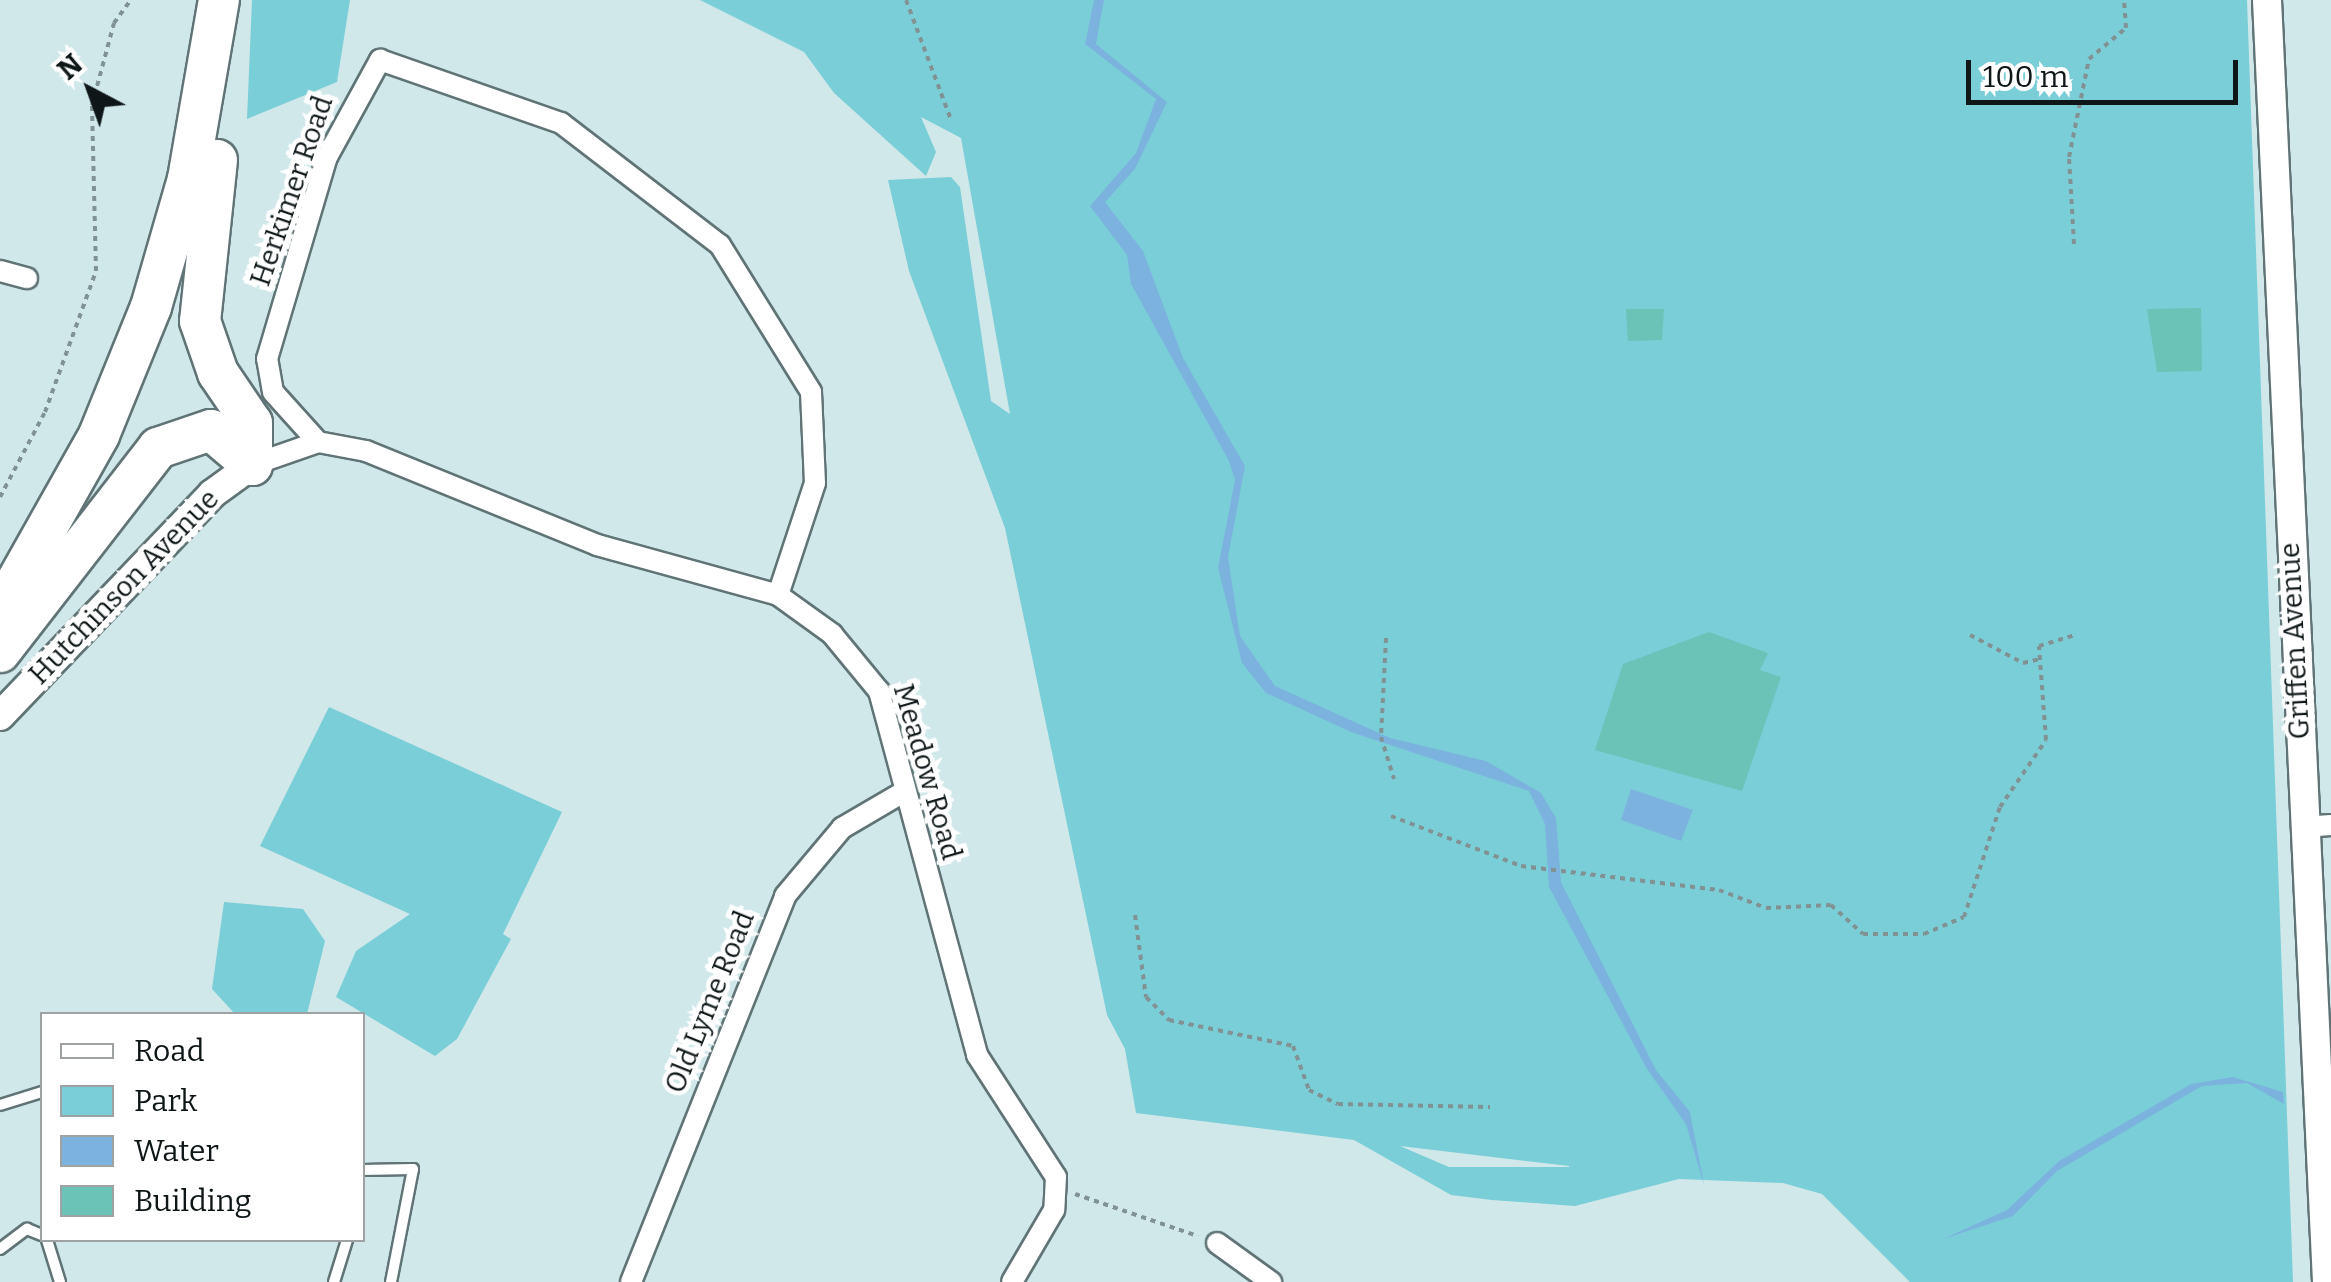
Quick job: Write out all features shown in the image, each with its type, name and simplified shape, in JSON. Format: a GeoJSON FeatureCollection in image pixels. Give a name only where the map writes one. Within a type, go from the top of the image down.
{"type":"FeatureCollection","features":[{"type":"Feature","properties":{"kind":"highway"},"geometry":{"type":"LineString","coordinates":[[0,570],[73,436],[130,300],[167,171],[196,0]]}},
{"type":"Feature","properties":{"kind":"highway"},"geometry":{"type":"LineString","coordinates":[[0,612],[84,464],[151,307],[188,180],[219,0]]}},
{"type":"Feature","properties":{"kind":"highway"},"geometry":{"type":"LineString","coordinates":[[234,0],[198,304],[211,358],[252,423],[252,465]]}},
{"type":"Feature","properties":{"kind":"highway"},"geometry":{"type":"LineString","coordinates":[[0,652],[158,448],[211,430],[252,465]]}},
{"type":"Feature","properties":{"kind":"street","name":"Griffen Avenue"},"geometry":{"type":"LineString","coordinates":[[2266,0],[2317,826],[2327,1282]]}},
{"type":"Feature","properties":{"kind":"street","name":"Herkimer Road"},"geometry":{"type":"LineString","coordinates":[[318,442],[273,392],[267,358],[327,158],[380,60],[562,123],[720,245],[811,392],[815,483],[778,596]]}},
{"type":"Feature","properties":{"kind":"street"},"geometry":{"type":"LineString","coordinates":[[0,271],[27,278]]}},
{"type":"Feature","properties":{"kind":"street"},"geometry":{"type":"LineString","coordinates":[[252,465],[318,442]]}},
{"type":"Feature","properties":{"kind":"street","name":"Meadow Road"},"geometry":{"type":"LineString","coordinates":[[318,442],[396,460],[597,545],[778,596],[865,670],[905,791],[978,1055],[1049,1158],[1055,1187]]}},
{"type":"Feature","properties":{"kind":"street","name":"Hutchinson Avenue"},"geometry":{"type":"LineString","coordinates":[[0,716],[212,494],[252,465]]}},
{"type":"Feature","properties":{"kind":"street","name":"Old Lyme Road"},"geometry":{"type":"LineString","coordinates":[[631,1282],[785,896],[842,828],[905,791]]}},
{"type":"Feature","properties":{"kind":"street"},"geometry":{"type":"LineString","coordinates":[[1012,1282],[1054,1210],[1055,1187]]}},
{"type":"Feature","properties":{"kind":"street"},"geometry":{"type":"LineString","coordinates":[[1216,1243],[1271,1282]]}},
{"type":"Feature","properties":{"kind":"lane"},"geometry":{"type":"LineString","coordinates":[[0,1106],[40,1093]]}},
{"type":"Feature","properties":{"kind":"lane"},"geometry":{"type":"LineString","coordinates":[[365,1170],[412,1169],[391,1282]]}},
{"type":"Feature","properties":{"kind":"lane"},"geometry":{"type":"LineString","coordinates":[[0,1249],[28,1229],[40,1235]]}},
{"type":"Feature","properties":{"kind":"lane"},"geometry":{"type":"LineString","coordinates":[[47,1242],[60,1282]]}},
{"type":"Feature","properties":{"kind":"lane"},"geometry":{"type":"LineString","coordinates":[[334,1282],[346,1242]]}},
{"type":"Feature","properties":{"kind":"path"},"geometry":{"type":"LineString","coordinates":[[0,497],[46,412],[96,271],[92,104],[114,23],[131,0]]}},
{"type":"Feature","properties":{"kind":"path"},"geometry":{"type":"LineString","coordinates":[[906,0],[952,120]]}},
{"type":"Feature","properties":{"kind":"path"},"geometry":{"type":"LineString","coordinates":[[2074,244],[2069,158],[2088,59],[2126,28],[2124,0]]}},
{"type":"Feature","properties":{"kind":"path"},"geometry":{"type":"LineString","coordinates":[[1970,635],[2022,663],[2040,659]]}},
{"type":"Feature","properties":{"kind":"path"},"geometry":{"type":"LineString","coordinates":[[1391,816],[1546,870],[1565,870],[1648,888],[1719,890],[1766,908],[1831,906],[1863,934],[1947,928],[1964,917],[2000,807],[2046,740],[2040,659],[2047,638],[2076,635]]}},
{"type":"Feature","properties":{"kind":"path"},"geometry":{"type":"LineString","coordinates":[[1386,638],[1380,726],[1394,778]]}},
{"type":"Feature","properties":{"kind":"path"},"geometry":{"type":"LineString","coordinates":[[1135,915],[1146,997],[1169,1020],[1293,1046],[1310,1090],[1338,1104],[1490,1107]]}},
{"type":"Feature","properties":{"kind":"path"},"geometry":{"type":"LineString","coordinates":[[1055,1187],[1216,1243]]}},
{"type":"Feature","properties":{"kind":"green space"},"geometry":{"type":"Polygon","coordinates":[[[252,0],[350,0],[337,82],[247,119],[252,0]]]}},
{"type":"Feature","properties":{"kind":"green space"},"geometry":{"type":"Polygon","coordinates":[[[700,0],[2247,0],[2293,1282],[1910,1282],[1822,1194],[1783,1183],[1679,1179],[1575,1206],[1492,1200],[1451,1195],[1354,1140],[1136,1113],[1125,1049],[1107,1015],[1005,528],[909,271],[888,180],[951,177],[960,187],[991,401],[1010,414],[961,138],[921,117],[936,152],[926,176],[834,93],[804,52],[700,0]],[[1400,1146],[1449,1167],[1569,1166],[1400,1146]]]}},
{"type":"Feature","properties":{"kind":"green space"},"geometry":{"type":"Polygon","coordinates":[[[329,707],[562,812],[503,934],[511,939],[457,1039],[435,1056],[336,997],[356,951],[410,914],[260,846],[329,707]]]}},
{"type":"Feature","properties":{"kind":"green space"},"geometry":{"type":"Polygon","coordinates":[[[224,902],[303,909],[325,941],[307,1012],[233,1012],[212,989],[224,902]]]}},
{"type":"Feature","properties":{"kind":"water"},"geometry":{"type":"Polygon","coordinates":[[[1094,0],[1104,0],[1096,44],[1167,102],[1135,169],[1105,202],[1143,251],[1183,358],[1245,466],[1228,557],[1240,636],[1275,686],[1390,738],[1486,761],[1541,793],[1556,818],[1561,882],[1656,1070],[1690,1112],[1704,1185],[1686,1124],[1647,1069],[1549,887],[1545,824],[1529,791],[1351,732],[1266,693],[1242,663],[1218,568],[1235,480],[1229,461],[1131,284],[1127,255],[1090,206],[1136,153],[1156,99],[1085,44],[1094,0]]]}},
{"type":"Feature","properties":{"kind":"water"},"geometry":{"type":"Polygon","coordinates":[[[1631,789],[1693,810],[1681,841],[1621,820],[1631,789]]]}},
{"type":"Feature","properties":{"kind":"water"},"geometry":{"type":"Polygon","coordinates":[[[2233,1077],[2283,1092],[2284,1104],[2247,1083],[2202,1086],[2057,1171],[2013,1216],[1943,1239],[2007,1210],[2059,1161],[2191,1084],[2233,1077]]]}},
{"type":"Feature","properties":{"kind":"building"},"geometry":{"type":"Polygon","coordinates":[[[2201,308],[2202,371],[2157,372],[2147,309],[2201,308]]]}},
{"type":"Feature","properties":{"kind":"building"},"geometry":{"type":"Polygon","coordinates":[[[1626,309],[1664,309],[1662,340],[1628,341],[1626,309]]]}},
{"type":"Feature","properties":{"kind":"building"},"geometry":{"type":"Polygon","coordinates":[[[1709,632],[1768,653],[1760,670],[1781,677],[1742,791],[1595,750],[1623,664],[1709,632]]]}}]}
